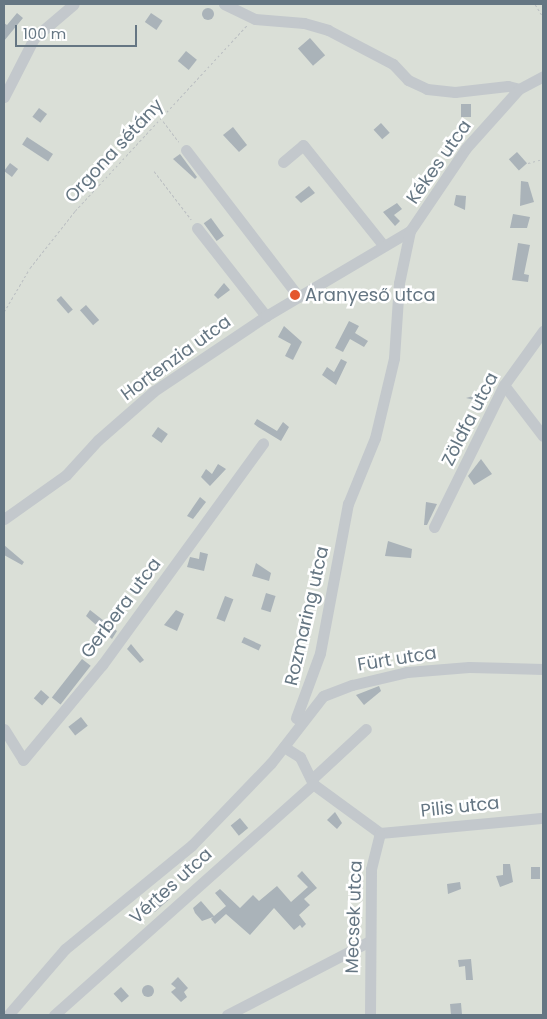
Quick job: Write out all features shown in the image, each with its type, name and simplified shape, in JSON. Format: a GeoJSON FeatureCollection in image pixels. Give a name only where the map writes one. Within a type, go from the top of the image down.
{"type":"FeatureCollection","features":[{"type":"Feature","properties":{"kind":"street"},"geometry":{"type":"LineString","coordinates":[[4,96],[34,38],[74,4]]}},
{"type":"Feature","properties":{"kind":"street"},"geometry":{"type":"LineString","coordinates":[[224,4],[255,18],[304,23],[328,30],[393,64],[408,80],[427,89],[455,92],[508,86],[519,89]]}},
{"type":"Feature","properties":{"kind":"street","name":"Kékes utca"},"geometry":{"type":"LineString","coordinates":[[383,245],[410,231],[466,148],[519,89],[543,76]]}},
{"type":"Feature","properties":{"kind":"street"},"geometry":{"type":"LineString","coordinates":[[283,162],[307,142],[383,245]]}},
{"type":"Feature","properties":{"kind":"street"},"geometry":{"type":"LineString","coordinates":[[186,150],[299,298]]}},
{"type":"Feature","properties":{"kind":"street"},"geometry":{"type":"LineString","coordinates":[[197,228],[266,316]]}},
{"type":"Feature","properties":{"kind":"street","name":"Rozmaring utca"},"geometry":{"type":"LineString","coordinates":[[8,1015],[65,949],[176,859],[284,747],[286,735],[311,686],[348,504],[375,438],[394,358],[399,283],[410,231]]}},
{"type":"Feature","properties":{"kind":"street","name":"Hortenzia utca"},"geometry":{"type":"LineString","coordinates":[[4,518],[66,475],[98,440],[154,391],[266,316],[299,298],[383,245]]}},
{"type":"Feature","properties":{"kind":"street","name":"Zöldfa utca"},"geometry":{"type":"LineString","coordinates":[[434,527],[504,385],[543,331]]}},
{"type":"Feature","properties":{"kind":"street"},"geometry":{"type":"LineString","coordinates":[[504,385],[543,436]]}},
{"type":"Feature","properties":{"kind":"street","name":"Gerbera utca"},"geometry":{"type":"LineString","coordinates":[[4,729],[23,760],[102,665],[263,443]]}},
{"type":"Feature","properties":{"kind":"street","name":"Fürt utca"},"geometry":{"type":"LineString","coordinates":[[284,747],[316,702],[352,684],[407,672],[469,667],[543,669]]}},
{"type":"Feature","properties":{"kind":"street","name":"Vértes utca"},"geometry":{"type":"LineString","coordinates":[[54,1015],[313,781],[366,729]]}},
{"type":"Feature","properties":{"kind":"street"},"geometry":{"type":"LineString","coordinates":[[284,747],[300,757],[313,781],[380,833]]}},
{"type":"Feature","properties":{"kind":"street","name":"Pilis utca"},"geometry":{"type":"LineString","coordinates":[[380,833],[543,818]]}},
{"type":"Feature","properties":{"kind":"street","name":"Mecsek utca"},"geometry":{"type":"LineString","coordinates":[[370,1015],[371,869],[380,833]]}},
{"type":"Feature","properties":{"kind":"street"},"geometry":{"type":"LineString","coordinates":[[227,1015],[370,941]]}},
{"type":"Feature","properties":{"kind":"path"},"geometry":{"type":"LineString","coordinates":[[535,4],[543,17]]}},
{"type":"Feature","properties":{"kind":"path","name":"Orgona sétány"},"geometry":{"type":"LineString","coordinates":[[4,312],[30,268],[75,211],[163,120],[255,18]]}},
{"type":"Feature","properties":{"kind":"path"},"geometry":{"type":"LineString","coordinates":[[163,120],[186,150]]}},
{"type":"Feature","properties":{"kind":"path"},"geometry":{"type":"LineString","coordinates":[[528,163],[543,159]]}},
{"type":"Feature","properties":{"kind":"path"},"geometry":{"type":"LineString","coordinates":[[154,171],[197,228]]}},
{"type":"Feature","properties":{"kind":"shaded area"},"geometry":{"type":"Polygon","coordinates":[[[4,4],[543,4],[543,1015],[4,1015],[4,4]]]}},
{"type":"Feature","properties":{"kind":"building"},"geometry":{"type":"Polygon","coordinates":[[[206,8],[210,8],[214,14],[210,20],[206,20],[202,16],[202,12],[206,8]]]}},
{"type":"Feature","properties":{"kind":"building"},"geometry":{"type":"Polygon","coordinates":[[[17,13],[23,18],[4,41],[4,23],[7,25],[17,13]]]}},
{"type":"Feature","properties":{"kind":"building"},"geometry":{"type":"Polygon","coordinates":[[[151,13],[163,21],[156,30],[145,22],[151,13]]]}},
{"type":"Feature","properties":{"kind":"building"},"geometry":{"type":"Polygon","coordinates":[[[310,38],[325,55],[313,66],[298,48],[310,38]]]}},
{"type":"Feature","properties":{"kind":"building"},"geometry":{"type":"Polygon","coordinates":[[[186,51],[197,60],[189,70],[178,61],[186,51]]]}},
{"type":"Feature","properties":{"kind":"building"},"geometry":{"type":"Polygon","coordinates":[[[461,104],[471,104],[471,117],[461,117],[461,104]]]}},
{"type":"Feature","properties":{"kind":"building"},"geometry":{"type":"Polygon","coordinates":[[[39,108],[47,114],[40,123],[32,117],[39,108]]]}},
{"type":"Feature","properties":{"kind":"building"},"geometry":{"type":"Polygon","coordinates":[[[381,123],[390,133],[382,139],[374,130],[381,123]]]}},
{"type":"Feature","properties":{"kind":"building"},"geometry":{"type":"Polygon","coordinates":[[[233,127],[247,145],[239,152],[223,135],[233,127]]]}},
{"type":"Feature","properties":{"kind":"building"},"geometry":{"type":"Polygon","coordinates":[[[27,137],[53,154],[48,161],[22,145],[27,137]]]}},
{"type":"Feature","properties":{"kind":"building"},"geometry":{"type":"Polygon","coordinates":[[[517,152],[527,163],[519,171],[509,159],[517,152]]]}},
{"type":"Feature","properties":{"kind":"building"},"geometry":{"type":"Polygon","coordinates":[[[180,154],[197,177],[195,179],[173,159],[180,154]]]}},
{"type":"Feature","properties":{"kind":"building"},"geometry":{"type":"Polygon","coordinates":[[[10,163],[18,169],[12,177],[4,171],[10,163]]]}},
{"type":"Feature","properties":{"kind":"building"},"geometry":{"type":"Polygon","coordinates":[[[521,181],[528,182],[534,202],[520,206],[521,181]]]}},
{"type":"Feature","properties":{"kind":"building"},"geometry":{"type":"Polygon","coordinates":[[[309,186],[315,193],[301,203],[295,197],[309,186]]]}},
{"type":"Feature","properties":{"kind":"building"},"geometry":{"type":"Polygon","coordinates":[[[456,195],[466,196],[465,210],[454,205],[456,195]]]}},
{"type":"Feature","properties":{"kind":"building"},"geometry":{"type":"Polygon","coordinates":[[[397,203],[402,209],[394,215],[400,221],[395,226],[383,212],[397,203]]]}},
{"type":"Feature","properties":{"kind":"building"},"geometry":{"type":"Polygon","coordinates":[[[513,214],[530,217],[527,228],[510,228],[513,214]]]}},
{"type":"Feature","properties":{"kind":"building"},"geometry":{"type":"Polygon","coordinates":[[[211,218],[224,236],[217,241],[204,223],[211,218]]]}},
{"type":"Feature","properties":{"kind":"building"},"geometry":{"type":"Polygon","coordinates":[[[518,243],[530,245],[524,274],[529,275],[528,282],[512,280],[518,243]]]}},
{"type":"Feature","properties":{"kind":"building"},"geometry":{"type":"Polygon","coordinates":[[[224,283],[230,290],[218,299],[214,295],[224,283]]]}},
{"type":"Feature","properties":{"kind":"building"},"geometry":{"type":"Polygon","coordinates":[[[61,296],[73,310],[68,314],[56,300],[61,296]]]}},
{"type":"Feature","properties":{"kind":"building"},"geometry":{"type":"Polygon","coordinates":[[[86,305],[99,320],[93,325],[80,310],[86,305]]]}},
{"type":"Feature","properties":{"kind":"building"},"geometry":{"type":"Polygon","coordinates":[[[349,321],[359,326],[355,333],[368,341],[364,347],[350,339],[343,352],[335,348],[349,321]]]}},
{"type":"Feature","properties":{"kind":"building"},"geometry":{"type":"Polygon","coordinates":[[[284,326],[302,342],[293,360],[285,356],[291,344],[278,337],[284,326]]]}},
{"type":"Feature","properties":{"kind":"building"},"geometry":{"type":"Polygon","coordinates":[[[341,359],[347,362],[336,385],[322,375],[327,367],[334,372],[341,359]]]}},
{"type":"Feature","properties":{"kind":"building"},"geometry":{"type":"Polygon","coordinates":[[[480,394],[489,396],[487,403],[466,398],[480,394]]]}},
{"type":"Feature","properties":{"kind":"building"},"geometry":{"type":"Polygon","coordinates":[[[257,419],[277,431],[283,422],[289,427],[281,441],[254,424],[257,419]]]}},
{"type":"Feature","properties":{"kind":"building"},"geometry":{"type":"Polygon","coordinates":[[[158,427],[168,434],[162,443],[152,436],[158,427]]]}},
{"type":"Feature","properties":{"kind":"building"},"geometry":{"type":"Polygon","coordinates":[[[481,459],[492,474],[474,485],[468,476],[481,459]]]}},
{"type":"Feature","properties":{"kind":"building"},"geometry":{"type":"Polygon","coordinates":[[[218,464],[226,469],[210,486],[201,477],[206,469],[212,474],[218,464]]]}},
{"type":"Feature","properties":{"kind":"building"},"geometry":{"type":"Polygon","coordinates":[[[200,497],[206,502],[193,519],[187,516],[200,497]]]}},
{"type":"Feature","properties":{"kind":"building"},"geometry":{"type":"Polygon","coordinates":[[[426,502],[437,504],[427,525],[424,525],[426,502]]]}},
{"type":"Feature","properties":{"kind":"building"},"geometry":{"type":"Polygon","coordinates":[[[388,541],[412,549],[411,558],[385,556],[388,541]]]}},
{"type":"Feature","properties":{"kind":"building"},"geometry":{"type":"Polygon","coordinates":[[[4,545],[24,562],[22,565],[4,555],[4,545]]]}},
{"type":"Feature","properties":{"kind":"building"},"geometry":{"type":"Polygon","coordinates":[[[200,552],[208,554],[204,571],[187,567],[190,557],[199,559],[200,552]]]}},
{"type":"Feature","properties":{"kind":"building"},"geometry":{"type":"Polygon","coordinates":[[[256,563],[271,573],[269,581],[252,576],[256,563]]]}},
{"type":"Feature","properties":{"kind":"building"},"geometry":{"type":"Polygon","coordinates":[[[266,593],[276,596],[271,612],[261,609],[266,593]]]}},
{"type":"Feature","properties":{"kind":"building"},"geometry":{"type":"Polygon","coordinates":[[[225,596],[233,599],[225,622],[216,618],[225,596]]]}},
{"type":"Feature","properties":{"kind":"building"},"geometry":{"type":"Polygon","coordinates":[[[90,610],[117,631],[112,639],[86,616],[90,610]]]}},
{"type":"Feature","properties":{"kind":"building"},"geometry":{"type":"Polygon","coordinates":[[[176,610],[184,614],[177,631],[164,625],[176,610]]]}},
{"type":"Feature","properties":{"kind":"building"},"geometry":{"type":"Polygon","coordinates":[[[244,637],[261,645],[259,650],[241,642],[244,637]]]}},
{"type":"Feature","properties":{"kind":"building"},"geometry":{"type":"Polygon","coordinates":[[[131,644],[144,660],[140,663],[127,649],[131,644]]]}},
{"type":"Feature","properties":{"kind":"building"},"geometry":{"type":"Polygon","coordinates":[[[82,659],[91,666],[61,704],[52,698],[82,659]]]}},
{"type":"Feature","properties":{"kind":"building"},"geometry":{"type":"Polygon","coordinates":[[[379,686],[381,691],[364,705],[356,695],[379,686]]]}},
{"type":"Feature","properties":{"kind":"building"},"geometry":{"type":"Polygon","coordinates":[[[41,690],[49,697],[42,706],[34,698],[41,690]]]}},
{"type":"Feature","properties":{"kind":"building"},"geometry":{"type":"Polygon","coordinates":[[[81,717],[88,726],[75,736],[68,727],[81,717]]]}},
{"type":"Feature","properties":{"kind":"building"},"geometry":{"type":"Polygon","coordinates":[[[335,812],[342,823],[337,829],[327,820],[335,812]]]}},
{"type":"Feature","properties":{"kind":"building"},"geometry":{"type":"Polygon","coordinates":[[[240,818],[248,828],[239,836],[231,826],[240,818]]]}},
{"type":"Feature","properties":{"kind":"building"},"geometry":{"type":"Polygon","coordinates":[[[503,864],[510,864],[513,882],[500,887],[496,876],[503,875],[503,864]]]}},
{"type":"Feature","properties":{"kind":"building"},"geometry":{"type":"Polygon","coordinates":[[[531,867],[540,867],[540,879],[531,879],[531,867]]]}},
{"type":"Feature","properties":{"kind":"building"},"geometry":{"type":"Polygon","coordinates":[[[302,871],[317,888],[304,899],[310,905],[299,915],[306,924],[302,928],[300,925],[294,930],[274,908],[250,935],[226,914],[215,924],[211,919],[213,917],[202,921],[193,908],[201,901],[214,916],[226,906],[215,893],[220,889],[240,908],[253,895],[259,901],[277,886],[291,902],[308,887],[297,876],[302,871]]]}},
{"type":"Feature","properties":{"kind":"building"},"geometry":{"type":"Polygon","coordinates":[[[460,882],[461,889],[448,894],[447,884],[460,882]]]}},
{"type":"Feature","properties":{"kind":"building"},"geometry":{"type":"Polygon","coordinates":[[[164,892],[170,899],[155,912],[149,905],[164,892]]]}},
{"type":"Feature","properties":{"kind":"building"},"geometry":{"type":"Polygon","coordinates":[[[471,959],[473,980],[466,980],[465,966],[459,967],[458,960],[471,959]]]}},
{"type":"Feature","properties":{"kind":"building"},"geometry":{"type":"Polygon","coordinates":[[[178,977],[188,988],[184,992],[187,997],[181,1002],[171,992],[176,988],[171,984],[178,977]]]}},
{"type":"Feature","properties":{"kind":"building"},"geometry":{"type":"Polygon","coordinates":[[[150,985],[153,986],[153,996],[146,997],[143,996],[142,989],[143,986],[150,985]]]}},
{"type":"Feature","properties":{"kind":"building"},"geometry":{"type":"Polygon","coordinates":[[[121,987],[129,996],[122,1003],[114,994],[121,987]]]}},
{"type":"Feature","properties":{"kind":"building"},"geometry":{"type":"Polygon","coordinates":[[[461,1003],[462,1015],[451,1015],[450,1004],[461,1003]]]}},
{"type":"Feature","properties":{"kind":"place","name":"Aranyeső utca"},"geometry":{"type":"Point","coordinates":[295,295]}}]}
